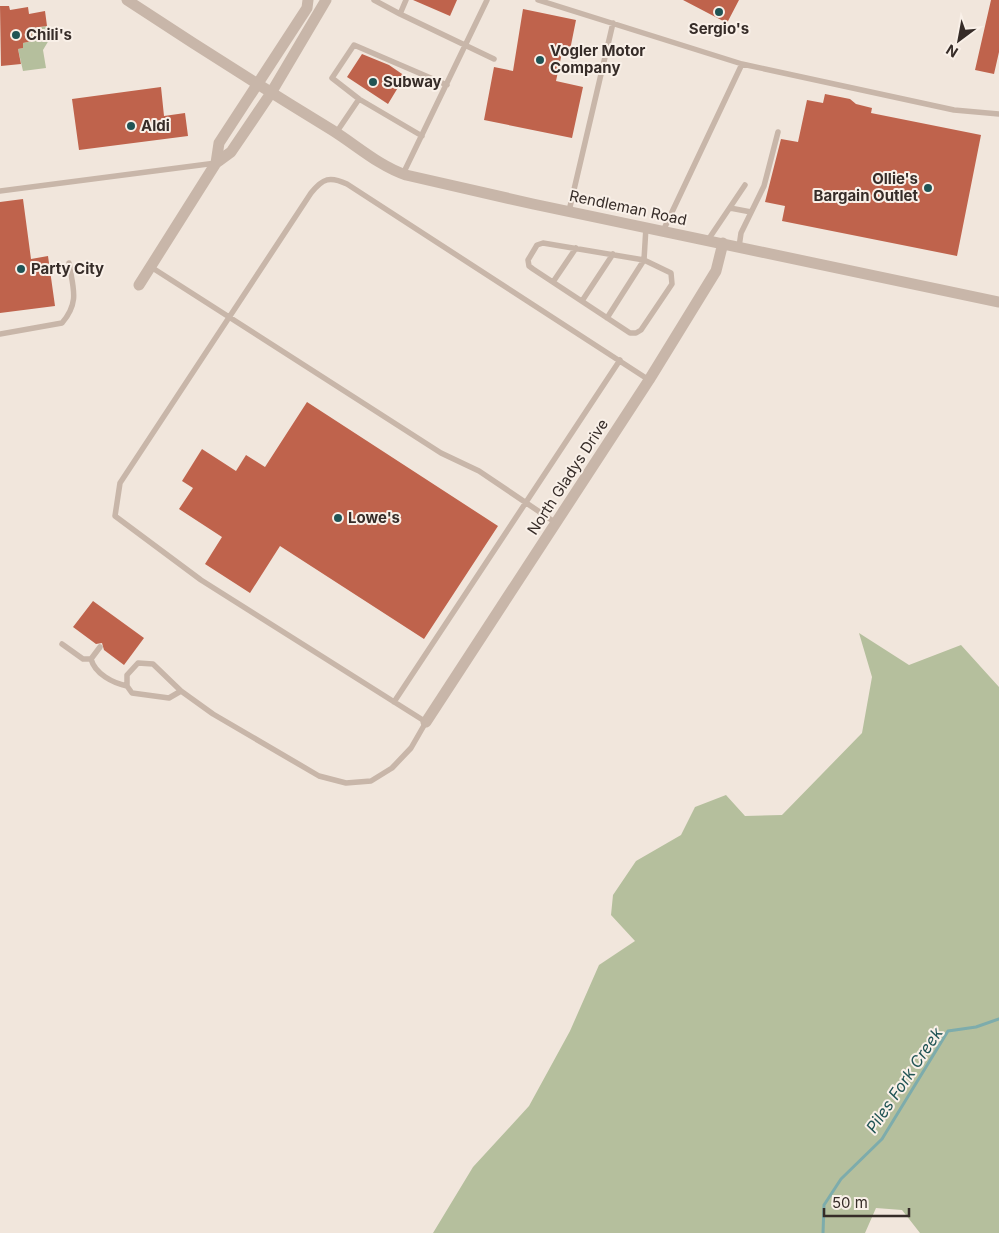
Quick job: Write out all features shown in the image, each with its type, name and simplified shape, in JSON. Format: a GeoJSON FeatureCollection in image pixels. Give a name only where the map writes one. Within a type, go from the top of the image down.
{"type":"FeatureCollection","features":[{"type":"Feature","properties":{"kind":"street","name":"Rendleman Road"},"geometry":{"type":"LineString","coordinates":[[127,0],[258,87],[336,133],[394,171],[569,211],[999,302]]}},
{"type":"Feature","properties":{"kind":"street"},"geometry":{"type":"LineString","coordinates":[[216,163],[219,143],[258,87],[307,8],[308,0]]}},
{"type":"Feature","properties":{"kind":"street"},"geometry":{"type":"LineString","coordinates":[[140,285],[216,163],[231,152],[271,93],[326,0]]}},
{"type":"Feature","properties":{"kind":"street","name":"North Gladys Drive"},"geometry":{"type":"LineString","coordinates":[[426,722],[649,380],[716,271],[724,243]]}},
{"type":"Feature","properties":{"kind":"lane"},"geometry":{"type":"LineString","coordinates":[[374,0],[494,59]]}},
{"type":"Feature","properties":{"kind":"lane"},"geometry":{"type":"LineString","coordinates":[[400,14],[406,0]]}},
{"type":"Feature","properties":{"kind":"lane"},"geometry":{"type":"LineString","coordinates":[[403,174],[486,0]]}},
{"type":"Feature","properties":{"kind":"lane"},"geometry":{"type":"LineString","coordinates":[[538,0],[742,64],[954,110],[999,114]]}},
{"type":"Feature","properties":{"kind":"lane"},"geometry":{"type":"LineString","coordinates":[[569,211],[613,23]]}},
{"type":"Feature","properties":{"kind":"lane"},"geometry":{"type":"LineString","coordinates":[[422,136],[359,99],[332,78],[354,46],[447,85]]}},
{"type":"Feature","properties":{"kind":"lane"},"geometry":{"type":"LineString","coordinates":[[663,231],[742,64]]}},
{"type":"Feature","properties":{"kind":"lane"},"geometry":{"type":"LineString","coordinates":[[336,133],[359,99]]}},
{"type":"Feature","properties":{"kind":"lane"},"geometry":{"type":"LineString","coordinates":[[739,247],[741,233],[764,186],[778,132]]}},
{"type":"Feature","properties":{"kind":"lane"},"geometry":{"type":"LineString","coordinates":[[0,191],[216,163]]}},
{"type":"Feature","properties":{"kind":"lane"},"geometry":{"type":"LineString","coordinates":[[181,691],[169,698],[132,693],[127,686],[127,675],[138,663],[153,664],[181,691],[281,755],[319,776],[346,783],[371,781],[392,768],[411,748],[426,722],[201,580],[115,516],[120,483],[231,318],[311,193],[325,178],[331,178],[347,184],[649,380]]}},
{"type":"Feature","properties":{"kind":"lane"},"geometry":{"type":"LineString","coordinates":[[708,240],[745,184]]}},
{"type":"Feature","properties":{"kind":"lane"},"geometry":{"type":"LineString","coordinates":[[730,208],[751,212]]}},
{"type":"Feature","properties":{"kind":"lane"},"geometry":{"type":"LineString","coordinates":[[607,318],[644,260],[646,227]]}},
{"type":"Feature","properties":{"kind":"lane"},"geometry":{"type":"LineString","coordinates":[[555,244],[613,254],[644,260],[671,273],[672,284],[642,330],[636,333],[630,333],[529,266],[528,260],[537,245],[555,244]]}},
{"type":"Feature","properties":{"kind":"lane"},"geometry":{"type":"LineString","coordinates":[[553,282],[576,248]]}},
{"type":"Feature","properties":{"kind":"lane"},"geometry":{"type":"LineString","coordinates":[[582,301],[613,254]]}},
{"type":"Feature","properties":{"kind":"lane"},"geometry":{"type":"LineString","coordinates":[[0,334],[62,322],[73,309],[74,299],[69,263]]}},
{"type":"Feature","properties":{"kind":"lane"},"geometry":{"type":"LineString","coordinates":[[150,268],[441,453],[479,471],[556,523]]}},
{"type":"Feature","properties":{"kind":"lane"},"geometry":{"type":"LineString","coordinates":[[394,702],[620,360]]}},
{"type":"Feature","properties":{"kind":"lane"},"geometry":{"type":"LineString","coordinates":[[62,644],[82,659],[92,659]]}},
{"type":"Feature","properties":{"kind":"lane"},"geometry":{"type":"LineString","coordinates":[[100,647],[92,659],[93,665],[116,684],[127,686]]}},
{"type":"Feature","properties":{"kind":"green space"},"geometry":{"type":"Polygon","coordinates":[[[47,26],[49,40],[43,50],[46,68],[23,71],[18,49],[23,48],[23,43],[32,41],[31,28],[47,26]]]}},
{"type":"Feature","properties":{"kind":"green space"},"geometry":{"type":"Polygon","coordinates":[[[859,633],[909,665],[961,645],[999,687],[999,1233],[920,1233],[902,1210],[876,1208],[865,1233],[433,1233],[473,1167],[529,1106],[570,1031],[599,965],[635,941],[611,915],[613,895],[636,861],[681,835],[695,807],[726,795],[745,816],[782,815],[862,733],[872,677],[859,633]]]}},
{"type":"Feature","properties":{"kind":"building"},"geometry":{"type":"Polygon","coordinates":[[[413,0],[457,0],[450,16],[413,0]]]}},
{"type":"Feature","properties":{"kind":"building","name":"Sergio's"},"geometry":{"type":"Polygon","coordinates":[[[683,0],[739,0],[727,23],[683,0]]]}},
{"type":"Feature","properties":{"kind":"building"},"geometry":{"type":"Polygon","coordinates":[[[991,0],[999,0],[999,52],[994,74],[975,70],[991,0]]]}},
{"type":"Feature","properties":{"kind":"building","name":"Chili's"},"geometry":{"type":"Polygon","coordinates":[[[0,6],[9,6],[10,10],[28,7],[29,14],[45,11],[47,26],[31,28],[32,41],[23,43],[23,48],[18,49],[21,64],[1,66],[0,6]]]}},
{"type":"Feature","properties":{"kind":"building"},"geometry":{"type":"Polygon","coordinates":[[[523,9],[576,20],[570,50],[563,48],[556,81],[583,87],[572,138],[484,120],[494,67],[513,71],[523,9]]]}},
{"type":"Feature","properties":{"kind":"building","name":"Subway"},"geometry":{"type":"Polygon","coordinates":[[[362,54],[389,65],[405,76],[388,104],[347,77],[362,54]]]}},
{"type":"Feature","properties":{"kind":"building","name":"Aldi"},"geometry":{"type":"Polygon","coordinates":[[[161,87],[164,116],[185,113],[188,136],[79,150],[72,99],[161,87]]]}},
{"type":"Feature","properties":{"kind":"building"},"geometry":{"type":"Polygon","coordinates":[[[825,94],[850,99],[856,104],[872,108],[871,113],[981,135],[957,256],[782,221],[785,206],[765,202],[781,139],[798,142],[807,100],[823,103],[825,94]]]}},
{"type":"Feature","properties":{"kind":"building"},"geometry":{"type":"Polygon","coordinates":[[[23,199],[31,259],[48,256],[55,306],[0,313],[0,202],[23,199]]]}},
{"type":"Feature","properties":{"kind":"building","name":"Lowe's"},"geometry":{"type":"Polygon","coordinates":[[[307,402],[498,526],[424,639],[280,546],[250,593],[205,564],[222,537],[179,509],[193,488],[182,481],[202,449],[236,471],[246,455],[265,467],[307,402]]]}},
{"type":"Feature","properties":{"kind":"building"},"geometry":{"type":"Polygon","coordinates":[[[93,601],[144,638],[124,665],[104,650],[102,643],[96,644],[73,627],[93,601]]]}},
{"type":"Feature","properties":{"kind":"waterway","name":"Piles Fork Creek"},"geometry":{"type":"LineString","coordinates":[[823,1233],[824,1205],[841,1179],[882,1139],[948,1031],[976,1027],[999,1019]]}},
{"type":"Feature","properties":{"kind":"place","name":"Sergio's"},"geometry":{"type":"Point","coordinates":[719,12]}},
{"type":"Feature","properties":{"kind":"place","name":"Chili's"},"geometry":{"type":"Point","coordinates":[16,35]}},
{"type":"Feature","properties":{"kind":"place","name":"Vogler Motor Company"},"geometry":{"type":"Point","coordinates":[540,60]}},
{"type":"Feature","properties":{"kind":"place","name":"Subway"},"geometry":{"type":"Point","coordinates":[373,82]}},
{"type":"Feature","properties":{"kind":"place","name":"Aldi"},"geometry":{"type":"Point","coordinates":[131,126]}},
{"type":"Feature","properties":{"kind":"place","name":"Ollie's Bargain Outlet"},"geometry":{"type":"Point","coordinates":[928,188]}},
{"type":"Feature","properties":{"kind":"place","name":"Party City"},"geometry":{"type":"Point","coordinates":[21,269]}},
{"type":"Feature","properties":{"kind":"place","name":"Lowe's"},"geometry":{"type":"Point","coordinates":[338,518]}}]}
